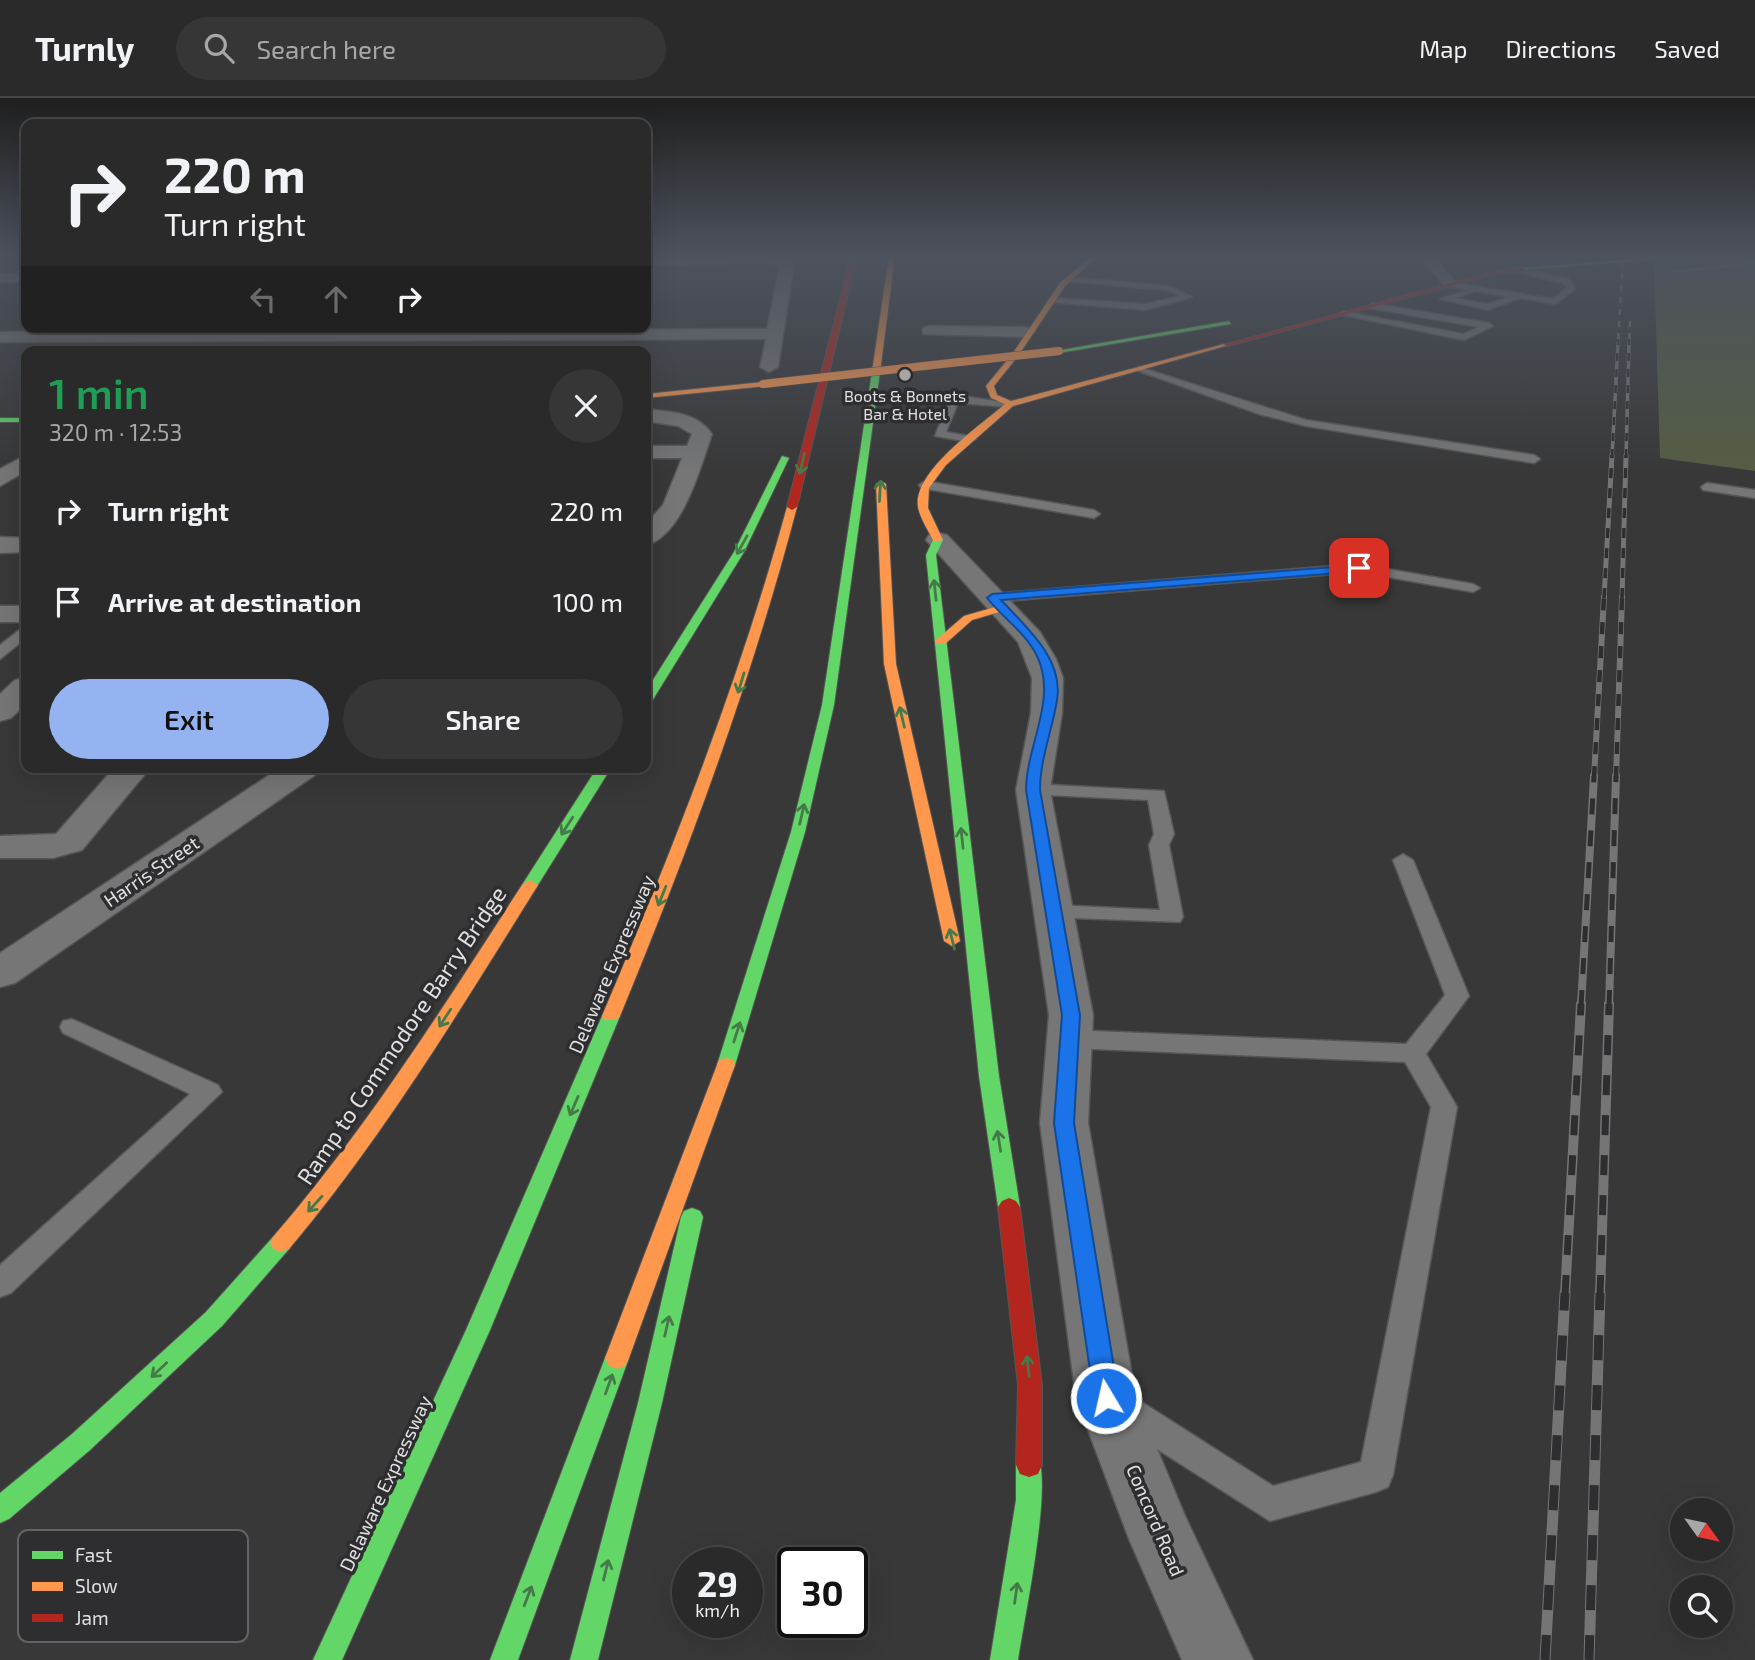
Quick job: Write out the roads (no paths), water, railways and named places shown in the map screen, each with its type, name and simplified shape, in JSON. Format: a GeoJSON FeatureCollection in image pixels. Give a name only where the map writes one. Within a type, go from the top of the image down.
{"type":"FeatureCollection","features":[{"type":"Feature","properties":{"kind":"main road","name":"Delaware Expressway"},"geometry":{"type":"LineString","coordinates":[[327,1660],[478,1330],[692,823],[738,694],[778,562],[836,329]]}},
{"type":"Feature","properties":{"kind":"main road"},"geometry":{"type":"LineString","coordinates":[[504,1660],[726,1066],[798,832],[828,705],[857,517],[881,329]]}},
{"type":"Feature","properties":{"kind":"main road"},"geometry":{"type":"LineString","coordinates":[[1010,404],[994,396],[990,386],[1025,341],[1029,329]]}},
{"type":"Feature","properties":{"kind":"main road"},"geometry":{"type":"LineString","coordinates":[[651,395],[1059,351],[1195,329],[1235,330],[1264,336]]}},
{"type":"Feature","properties":{"kind":"main road"},"geometry":{"type":"LineString","coordinates":[[925,485],[943,463],[1010,404],[1289,329]]}},
{"type":"Feature","properties":{"kind":"main road"},"geometry":{"type":"LineString","coordinates":[[877,357],[886,416]]}},
{"type":"Feature","properties":{"kind":"main road"},"geometry":{"type":"LineString","coordinates":[[651,693],[734,561],[770,496],[791,444],[818,398]]}},
{"type":"Feature","properties":{"kind":"main road"},"geometry":{"type":"LineString","coordinates":[[0,420],[21,420]]}},
{"type":"Feature","properties":{"kind":"main road"},"geometry":{"type":"LineString","coordinates":[[882,471],[880,498],[890,664],[958,962],[989,1076]]}},
{"type":"Feature","properties":{"kind":"main road","name":"Concord Road"},"geometry":{"type":"LineString","coordinates":[[925,485],[923,508],[938,540]]}},
{"type":"Feature","properties":{"kind":"main road"},"geometry":{"type":"LineString","coordinates":[[938,540],[931,555],[940,641],[989,1076],[1016,1253],[1030,1385],[1029,1500],[1004,1660]]}},
{"type":"Feature","properties":{"kind":"main road"},"geometry":{"type":"LineString","coordinates":[[940,641],[960,621],[997,603]]}},
{"type":"Feature","properties":{"kind":"main road","name":"Ramp to Commodore Barry Bridge"},"geometry":{"type":"LineString","coordinates":[[0,1510],[80,1442],[214,1319],[328,1190],[429,1043],[601,773]]}},
{"type":"Feature","properties":{"kind":"main road"},"geometry":{"type":"LineString","coordinates":[[583,1660],[650,1403],[726,1066]]}},
{"type":"Feature","properties":{"kind":"street"},"geometry":{"type":"LineString","coordinates":[[769,367],[777,329]]}},
{"type":"Feature","properties":{"kind":"street"},"geometry":{"type":"LineString","coordinates":[[929,331],[1027,332]]}},
{"type":"Feature","properties":{"kind":"street"},"geometry":{"type":"LineString","coordinates":[[651,332],[776,334]]}},
{"type":"Feature","properties":{"kind":"street"},"geometry":{"type":"LineString","coordinates":[[0,349],[32,333]]}},
{"type":"Feature","properties":{"kind":"street"},"geometry":{"type":"LineString","coordinates":[[0,337],[185,333]]}},
{"type":"Feature","properties":{"kind":"street"},"geometry":{"type":"LineString","coordinates":[[204,346],[224,333]]}},
{"type":"Feature","properties":{"kind":"street"},"geometry":{"type":"LineString","coordinates":[[389,346],[402,333]]}},
{"type":"Feature","properties":{"kind":"street"},"geometry":{"type":"LineString","coordinates":[[651,416],[697,427],[702,434],[696,452],[669,493],[674,507],[651,532]]}},
{"type":"Feature","properties":{"kind":"street"},"geometry":{"type":"LineString","coordinates":[[651,453],[696,452]]}},
{"type":"Feature","properties":{"kind":"street"},"geometry":{"type":"LineString","coordinates":[[0,478],[21,464]]}},
{"type":"Feature","properties":{"kind":"street","name":"Concord Road"},"geometry":{"type":"LineString","coordinates":[[938,540],[1043,656],[1049,677],[1051,697],[1033,771],[1033,790],[1071,1015],[1064,1123],[1106,1398],[1162,1539],[1218,1660]]}},
{"type":"Feature","properties":{"kind":"street"},"geometry":{"type":"LineString","coordinates":[[0,545],[21,545]]}},
{"type":"Feature","properties":{"kind":"street"},"geometry":{"type":"LineString","coordinates":[[0,614],[21,614]]}},
{"type":"Feature","properties":{"kind":"street"},"geometry":{"type":"LineString","coordinates":[[0,711],[21,692]]}},
{"type":"Feature","properties":{"kind":"street"},"geometry":{"type":"LineString","coordinates":[[0,847],[63,846],[73,839],[129,773]]}},
{"type":"Feature","properties":{"kind":"street","name":"Harris Street"},"geometry":{"type":"LineString","coordinates":[[5,966],[295,773]]}},
{"type":"Feature","properties":{"kind":"lane"},"geometry":{"type":"LineString","coordinates":[[1421,329],[1464,337],[1482,329]]}},
{"type":"Feature","properties":{"kind":"lane"},"geometry":{"type":"LineString","coordinates":[[925,361],[1011,360]]}},
{"type":"Feature","properties":{"kind":"lane"},"geometry":{"type":"LineString","coordinates":[[1142,369],[1297,421],[1534,459]]}},
{"type":"Feature","properties":{"kind":"lane"},"geometry":{"type":"LineString","coordinates":[[924,398],[1010,404]]}},
{"type":"Feature","properties":{"kind":"lane"},"geometry":{"type":"LineString","coordinates":[[954,398],[939,434],[970,439]]}},
{"type":"Feature","properties":{"kind":"lane"},"geometry":{"type":"LineString","coordinates":[[925,485],[1094,514]]}},
{"type":"Feature","properties":{"kind":"lane"},"geometry":{"type":"LineString","coordinates":[[1707,487],[1755,494]]}},
{"type":"Feature","properties":{"kind":"lane"},"geometry":{"type":"LineString","coordinates":[[997,603],[1359,568],[1473,588]]}},
{"type":"Feature","properties":{"kind":"lane"},"geometry":{"type":"LineString","coordinates":[[0,654],[21,635]]}},
{"type":"Feature","properties":{"kind":"lane"},"geometry":{"type":"LineString","coordinates":[[1033,790],[1157,795],[1164,834],[1159,845],[1172,917],[1053,912]]}},
{"type":"Feature","properties":{"kind":"lane"},"geometry":{"type":"LineString","coordinates":[[1403,860],[1457,996],[1413,1053]]}},
{"type":"Feature","properties":{"kind":"lane"},"geometry":{"type":"LineString","coordinates":[[0,1284],[209,1092],[72,1027]]}},
{"type":"Feature","properties":{"kind":"lane"},"geometry":{"type":"LineString","coordinates":[[1069,1039],[1413,1053]]}},
{"type":"Feature","properties":{"kind":"lane"},"geometry":{"type":"LineString","coordinates":[[1106,1398],[1270,1504],[1376,1475],[1444,1107],[1413,1053]]}},
{"type":"Feature","properties":{"kind":"railway"},"geometry":{"type":"LineString","coordinates":[[1618,345],[1619,329]]}},
{"type":"Feature","properties":{"kind":"railway"},"geometry":{"type":"LineString","coordinates":[[1629,345],[1630,329]]}},
{"type":"Feature","properties":{"kind":"railway"},"geometry":{"type":"LineString","coordinates":[[1612,457],[1618,343]]}},
{"type":"Feature","properties":{"kind":"railway"},"geometry":{"type":"LineString","coordinates":[[1626,457],[1629,343]]}},
{"type":"Feature","properties":{"kind":"railway"},"geometry":{"type":"LineString","coordinates":[[1604,598],[1612,455]]}},
{"type":"Feature","properties":{"kind":"railway"},"geometry":{"type":"LineString","coordinates":[[1622,598],[1626,455]]}},
{"type":"Feature","properties":{"kind":"railway"},"geometry":{"type":"LineString","coordinates":[[1594,778],[1604,597]]}},
{"type":"Feature","properties":{"kind":"railway"},"geometry":{"type":"LineString","coordinates":[[1616,778],[1622,597]]}},
{"type":"Feature","properties":{"kind":"railway"},"geometry":{"type":"LineString","coordinates":[[1581,1006],[1594,776]]}},
{"type":"Feature","properties":{"kind":"railway"},"geometry":{"type":"LineString","coordinates":[[1609,1006],[1616,776]]}},
{"type":"Feature","properties":{"kind":"railway"},"geometry":{"type":"LineString","coordinates":[[1565,1295],[1581,1004]]}},
{"type":"Feature","properties":{"kind":"railway"},"geometry":{"type":"LineString","coordinates":[[1600,1295],[1609,1004]]}},
{"type":"Feature","properties":{"kind":"railway"},"geometry":{"type":"LineString","coordinates":[[1545,1660],[1565,1293]]}},
{"type":"Feature","properties":{"kind":"railway"},"geometry":{"type":"LineString","coordinates":[[1589,1660],[1600,1293]]}},
{"type":"Feature","properties":{"kind":"place","name":"Boots & Bonnets Bar & Hotel"},"geometry":{"type":"Point","coordinates":[905,375]}}]}
